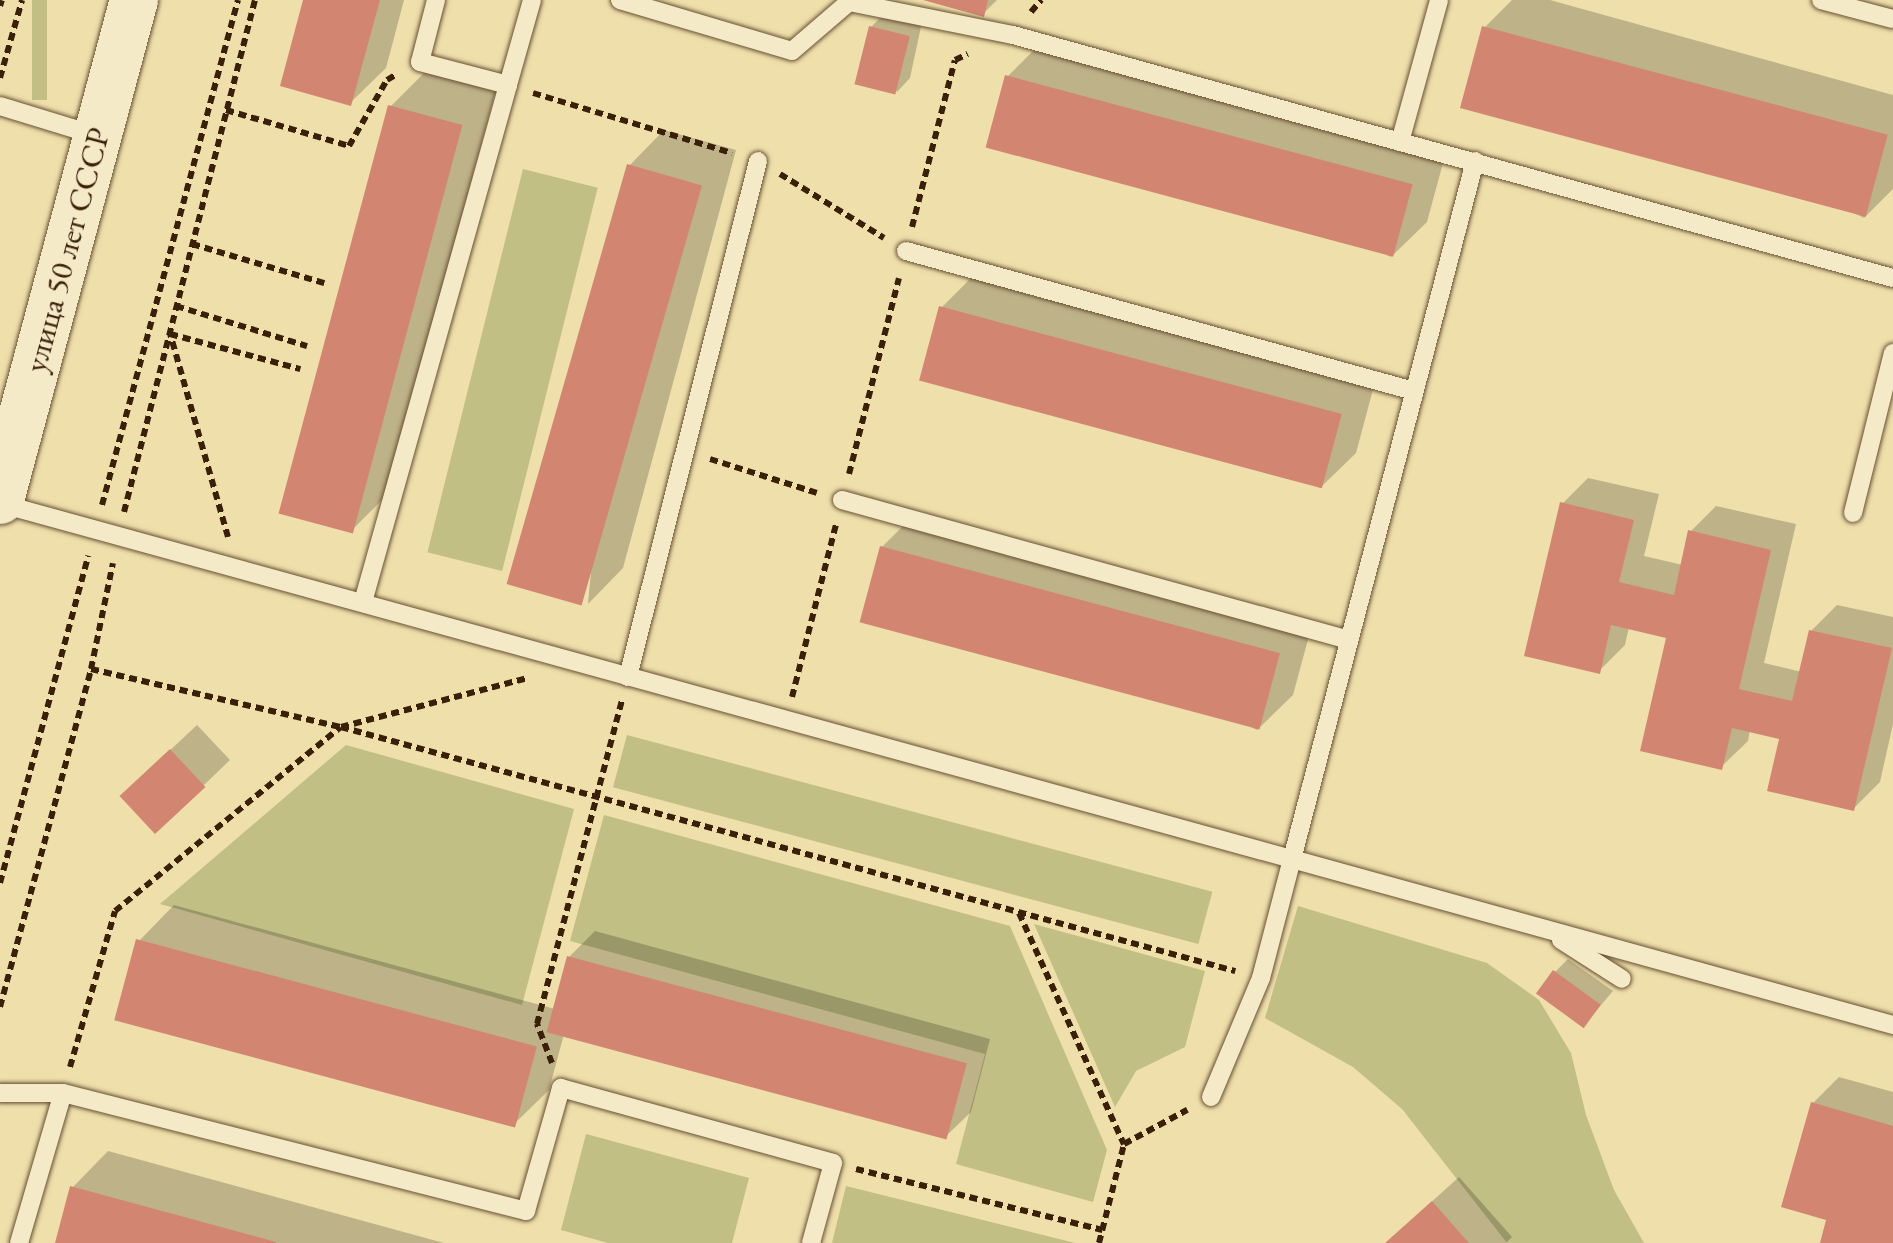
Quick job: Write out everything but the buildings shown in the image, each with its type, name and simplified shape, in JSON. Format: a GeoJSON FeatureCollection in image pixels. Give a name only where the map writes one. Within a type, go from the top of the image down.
{"type":"FeatureCollection","features":[{"type":"Feature","properties":{"kind":"main road","name":"улица 50 лет СССР"},"geometry":{"type":"LineString","coordinates":[[0,502],[134,0]]}},
{"type":"Feature","properties":{"kind":"lane"},"geometry":{"type":"LineString","coordinates":[[436,0],[420,62],[508,85]]}},
{"type":"Feature","properties":{"kind":"lane"},"geometry":{"type":"LineString","coordinates":[[363,602],[532,0]]}},
{"type":"Feature","properties":{"kind":"lane"},"geometry":{"type":"LineString","coordinates":[[620,0],[792,50],[849,2],[1012,35],[1893,278]]}},
{"type":"Feature","properties":{"kind":"lane"},"geometry":{"type":"LineString","coordinates":[[1400,142],[1438,0]]}},
{"type":"Feature","properties":{"kind":"lane"},"geometry":{"type":"LineString","coordinates":[[1821,0],[1893,20]]}},
{"type":"Feature","properties":{"kind":"lane"},"geometry":{"type":"LineString","coordinates":[[0,106],[97,136]]}},
{"type":"Feature","properties":{"kind":"lane"},"geometry":{"type":"LineString","coordinates":[[628,677],[758,161]]}},
{"type":"Feature","properties":{"kind":"lane"},"geometry":{"type":"LineString","coordinates":[[1212,1097],[1261,978],[1474,161]]}},
{"type":"Feature","properties":{"kind":"lane"},"geometry":{"type":"LineString","coordinates":[[906,251],[1414,392]]}},
{"type":"Feature","properties":{"kind":"lane"},"geometry":{"type":"LineString","coordinates":[[1853,513],[1893,352]]}},
{"type":"Feature","properties":{"kind":"lane"},"geometry":{"type":"LineString","coordinates":[[842,500],[1349,640]]}},
{"type":"Feature","properties":{"kind":"lane"},"geometry":{"type":"LineString","coordinates":[[0,502],[1893,1025]]}},
{"type":"Feature","properties":{"kind":"lane"},"geometry":{"type":"LineString","coordinates":[[1544,928],[1622,979]]}},
{"type":"Feature","properties":{"kind":"lane"},"geometry":{"type":"LineString","coordinates":[[0,1093],[63,1093],[526,1211],[560,1088],[833,1163],[810,1243]]}},
{"type":"Feature","properties":{"kind":"lane"},"geometry":{"type":"LineString","coordinates":[[19,1243],[63,1093]]}},
{"type":"Feature","properties":{"kind":"path"},"geometry":{"type":"LineString","coordinates":[[0,80],[22,0]]}},
{"type":"Feature","properties":{"kind":"path"},"geometry":{"type":"LineString","coordinates":[[0,883],[238,0]]}},
{"type":"Feature","properties":{"kind":"path"},"geometry":{"type":"LineString","coordinates":[[0,1007],[91,668],[119,534],[255,0]]}},
{"type":"Feature","properties":{"kind":"path"},"geometry":{"type":"LineString","coordinates":[[786,722],[954,60],[1012,35]]}},
{"type":"Feature","properties":{"kind":"path"},"geometry":{"type":"LineString","coordinates":[[226,110],[349,146],[387,80],[420,62]]}},
{"type":"Feature","properties":{"kind":"path"},"geometry":{"type":"LineString","coordinates":[[508,85],[758,161],[906,251]]}},
{"type":"Feature","properties":{"kind":"path"},"geometry":{"type":"LineString","coordinates":[[192,244],[324,283]]}},
{"type":"Feature","properties":{"kind":"path"},"geometry":{"type":"LineString","coordinates":[[176,306],[307,346]]}},
{"type":"Feature","properties":{"kind":"path"},"geometry":{"type":"LineString","coordinates":[[170,334],[300,370]]}},
{"type":"Feature","properties":{"kind":"path"},"geometry":{"type":"LineString","coordinates":[[170,334],[237,567]]}},
{"type":"Feature","properties":{"kind":"path"},"geometry":{"type":"LineString","coordinates":[[685,451],[842,500]]}},
{"type":"Feature","properties":{"kind":"path"},"geometry":{"type":"LineString","coordinates":[[63,1093],[115,911],[341,727],[582,664]]}},
{"type":"Feature","properties":{"kind":"path"},"geometry":{"type":"LineString","coordinates":[[91,668],[341,727],[1261,978]]}},
{"type":"Feature","properties":{"kind":"path"},"geometry":{"type":"LineString","coordinates":[[560,1088],[537,1024],[628,677]]}},
{"type":"Feature","properties":{"kind":"path"},"geometry":{"type":"LineString","coordinates":[[1018,912],[1124,1144],[1100,1243]]}},
{"type":"Feature","properties":{"kind":"path"},"geometry":{"type":"LineString","coordinates":[[1124,1144],[1212,1097]]}},
{"type":"Feature","properties":{"kind":"path"},"geometry":{"type":"LineString","coordinates":[[833,1163],[1102,1230]]}},
{"type":"Feature","properties":{"kind":"shaded area"},"geometry":{"type":"Polygon","coordinates":[[[32,0],[47,0],[47,100],[32,100],[32,0]]]}},
{"type":"Feature","properties":{"kind":"shaded area"},"geometry":{"type":"Polygon","coordinates":[[[523,169],[598,188],[502,571],[427,552],[523,169]]]}},
{"type":"Feature","properties":{"kind":"shaded area"},"geometry":{"type":"Polygon","coordinates":[[[627,735],[1212,892],[1198,944],[613,787],[627,735]]]}},
{"type":"Feature","properties":{"kind":"shaded area"},"geometry":{"type":"Polygon","coordinates":[[[346,745],[574,809],[522,1005],[160,904],[346,745]]]}},
{"type":"Feature","properties":{"kind":"shaded area"},"geometry":{"type":"Polygon","coordinates":[[[604,815],[1010,926],[1107,1150],[1093,1202],[956,1164],[985,1054],[570,941],[604,815]]]}},
{"type":"Feature","properties":{"kind":"shaded area"},"geometry":{"type":"Polygon","coordinates":[[[1298,906],[1487,963],[1539,1000],[1571,1053],[1586,1115],[1614,1190],[1644,1243],[1507,1243],[1402,1109],[1353,1067],[1265,1018],[1298,906]]]}},
{"type":"Feature","properties":{"kind":"shaded area"},"geometry":{"type":"Polygon","coordinates":[[[1034,924],[1205,971],[1185,1047],[1136,1071],[1115,1107],[1034,924]]]}},
{"type":"Feature","properties":{"kind":"shaded area"},"geometry":{"type":"Polygon","coordinates":[[[586,1134],[749,1178],[732,1243],[608,1243],[561,1230],[586,1134]]]}},
{"type":"Feature","properties":{"kind":"shaded area"},"geometry":{"type":"Polygon","coordinates":[[[846,1186],[1075,1243],[832,1243],[846,1186]]]}}]}
